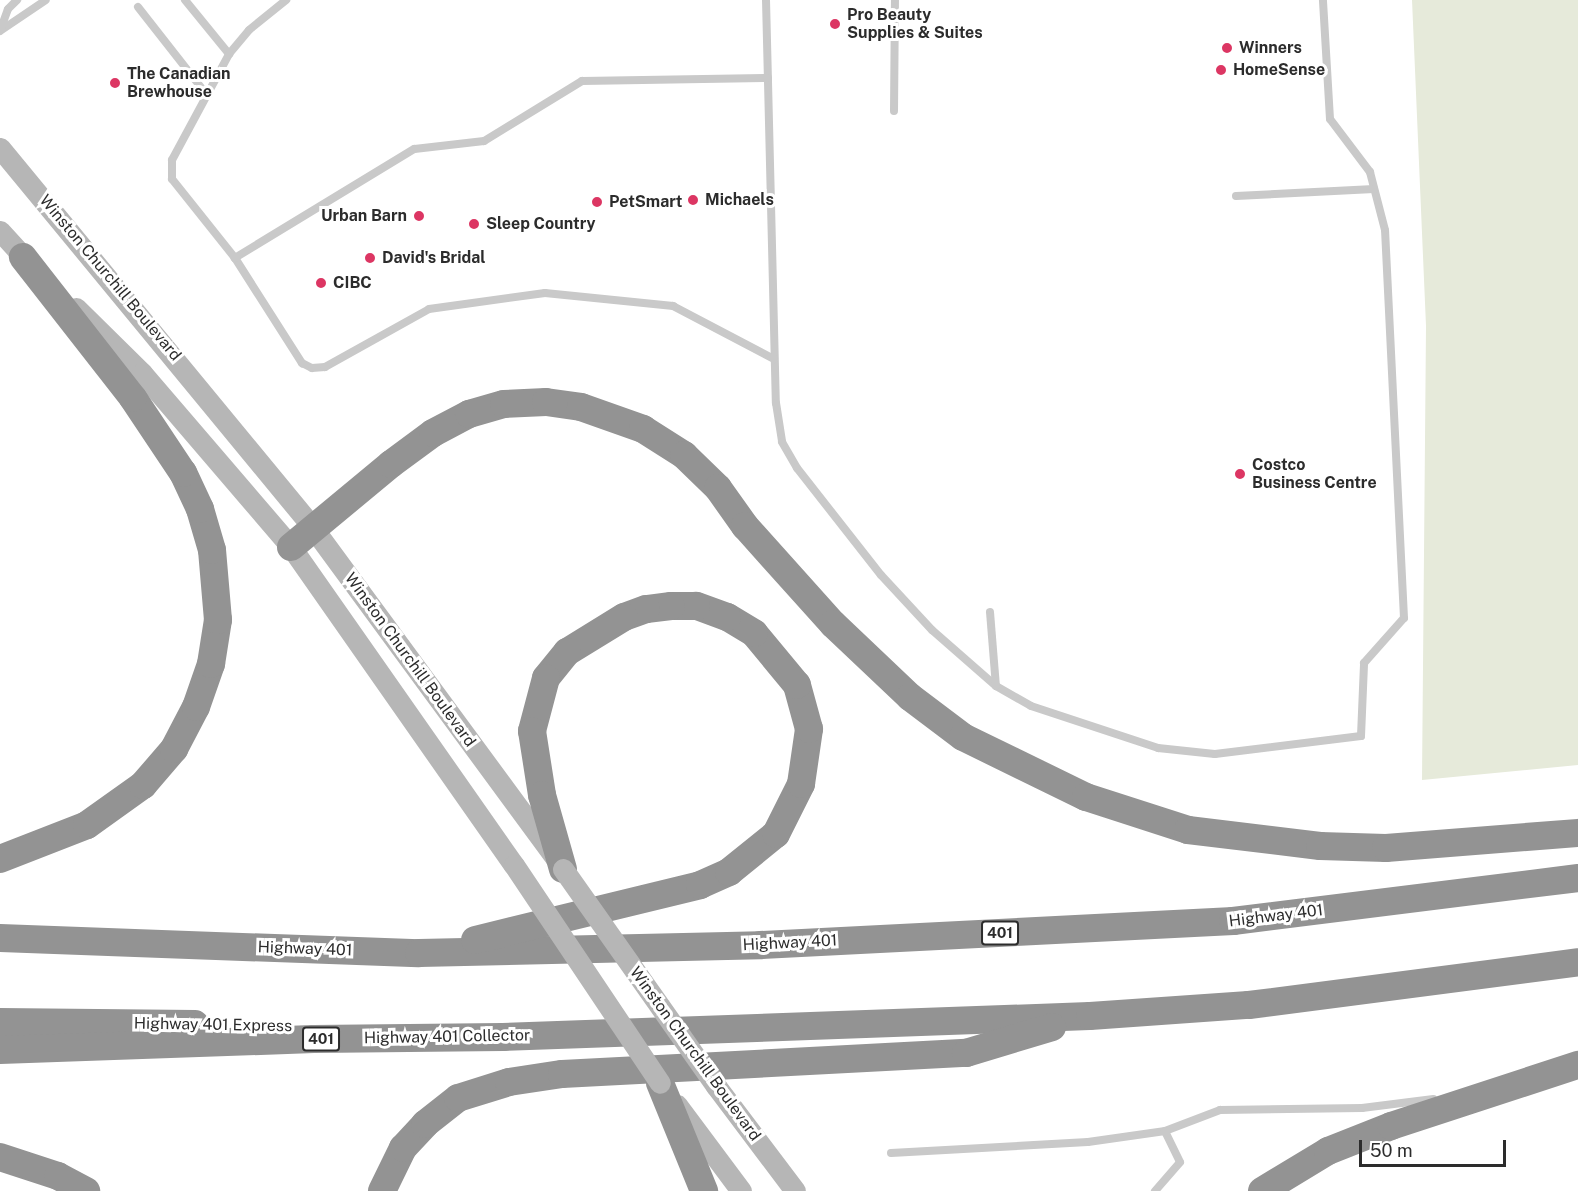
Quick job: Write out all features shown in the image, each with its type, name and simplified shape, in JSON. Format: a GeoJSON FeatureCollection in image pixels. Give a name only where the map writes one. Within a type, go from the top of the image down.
{"type":"FeatureCollection","features":[{"type":"Feature","properties":{"kind":"highway"},"geometry":{"type":"LineString","coordinates":[[0,859],[87,825],[143,785],[174,749],[196,707],[211,664],[218,620],[210,542],[183,473],[133,398],[23,257]]}},
{"type":"Feature","properties":{"kind":"highway"},"geometry":{"type":"LineString","coordinates":[[291,547],[400,458],[469,414],[504,404],[546,402],[581,407],[643,429],[684,455],[718,488],[745,526],[834,624],[910,697],[963,737],[1086,797],[1188,830],[1320,846],[1386,848],[1578,833]]}},
{"type":"Feature","properties":{"kind":"highway"},"geometry":{"type":"LineString","coordinates":[[419,953],[700,885],[729,872],[776,834],[801,784],[809,729],[797,685],[754,633],[727,617],[696,606],[671,606],[624,617],[567,652],[546,678],[532,731],[542,795],[563,869]]}},
{"type":"Feature","properties":{"kind":"highway","name":"Highway 401"},"geometry":{"type":"LineString","coordinates":[[0,938],[419,953],[760,945],[1233,921],[1578,878]]}},
{"type":"Feature","properties":{"kind":"highway","name":"401"},"geometry":{"type":"LineString","coordinates":[[641,1030],[1090,1016],[1250,1005],[1578,962]]}},
{"type":"Feature","properties":{"kind":"highway"},"geometry":{"type":"LineString","coordinates":[[382,1191],[403,1148],[425,1124],[458,1098],[509,1082],[562,1074],[966,1053],[1090,1016]]}},
{"type":"Feature","properties":{"kind":"highway","name":"Highway 401 Express"},"geometry":{"type":"LineString","coordinates":[[0,1022],[641,1030]]}},
{"type":"Feature","properties":{"kind":"highway","name":"Highway 401 Collector"},"geometry":{"type":"LineString","coordinates":[[0,1050],[314,1039],[503,1037],[641,1030]]}},
{"type":"Feature","properties":{"kind":"highway"},"geometry":{"type":"LineString","coordinates":[[1262,1191],[1328,1151],[1391,1126],[1578,1065]]}},
{"type":"Feature","properties":{"kind":"highway"},"geometry":{"type":"LineString","coordinates":[[660,1083],[704,1191]]}},
{"type":"Feature","properties":{"kind":"highway"},"geometry":{"type":"LineString","coordinates":[[0,1157],[58,1176],[86,1191]]}},
{"type":"Feature","properties":{"kind":"main road","name":"Winston Churchill Boulevard"},"geometry":{"type":"LineString","coordinates":[[0,148],[313,528],[563,869],[716,1086],[795,1191]]}},
{"type":"Feature","properties":{"kind":"main road","name":"Winston Churchill Boulevard"},"geometry":{"type":"LineString","coordinates":[[0,231],[23,257],[142,373],[291,547],[514,865],[660,1083],[741,1191]]}},
{"type":"Feature","properties":{"kind":"lane"},"geometry":{"type":"LineString","coordinates":[[0,31],[8,9],[17,0]]}},
{"type":"Feature","properties":{"kind":"lane"},"geometry":{"type":"LineString","coordinates":[[0,31],[46,0]]}},
{"type":"Feature","properties":{"kind":"lane"},"geometry":{"type":"LineString","coordinates":[[185,0],[229,54]]}},
{"type":"Feature","properties":{"kind":"lane"},"geometry":{"type":"LineString","coordinates":[[286,0],[249,30],[229,54],[178,146],[170,171],[172,179],[235,258],[302,363],[312,368],[325,367],[429,309],[545,293],[673,306],[774,359]]}},
{"type":"Feature","properties":{"kind":"lane"},"geometry":{"type":"LineString","coordinates":[[766,0],[774,359],[782,442],[797,468],[881,575],[932,630],[996,686],[1031,706],[1158,748],[1215,754],[1361,736],[1364,663],[1404,618],[1384,230],[1370,172],[1330,119],[1323,0]]}},
{"type":"Feature","properties":{"kind":"lane"},"geometry":{"type":"LineString","coordinates":[[894,111],[895,0]]}},
{"type":"Feature","properties":{"kind":"lane"},"geometry":{"type":"LineString","coordinates":[[138,7],[207,95]]}},
{"type":"Feature","properties":{"kind":"lane"},"geometry":{"type":"LineString","coordinates":[[235,258],[414,149],[484,141],[582,81],[768,78]]}},
{"type":"Feature","properties":{"kind":"lane"},"geometry":{"type":"LineString","coordinates":[[1236,196],[1374,189]]}},
{"type":"Feature","properties":{"kind":"lane"},"geometry":{"type":"LineString","coordinates":[[990,612],[996,686]]}},
{"type":"Feature","properties":{"kind":"lane"},"geometry":{"type":"LineString","coordinates":[[1457,1094],[1549,1074]]}},
{"type":"Feature","properties":{"kind":"lane"},"geometry":{"type":"LineString","coordinates":[[891,1153],[1088,1142],[1165,1131],[1220,1110],[1362,1108],[1446,1096]]}},
{"type":"Feature","properties":{"kind":"lane"},"geometry":{"type":"LineString","coordinates":[[1155,1191],[1180,1161],[1165,1131]]}},
{"type":"Feature","properties":{"kind":"green space"},"geometry":{"type":"Polygon","coordinates":[[[1412,0],[1578,0],[1578,765],[1422,780],[1426,326],[1412,0]]]}},
{"type":"Feature","properties":{"kind":"place","name":"Pro Beauty Supplies & Suites"},"geometry":{"type":"Point","coordinates":[835,24]}},
{"type":"Feature","properties":{"kind":"place","name":"Winners"},"geometry":{"type":"Point","coordinates":[1227,48]}},
{"type":"Feature","properties":{"kind":"place","name":"HomeSense"},"geometry":{"type":"Point","coordinates":[1221,70]}},
{"type":"Feature","properties":{"kind":"place","name":"The Canadian Brewhouse"},"geometry":{"type":"Point","coordinates":[115,83]}},
{"type":"Feature","properties":{"kind":"place","name":"Michaels"},"geometry":{"type":"Point","coordinates":[693,200]}},
{"type":"Feature","properties":{"kind":"place","name":"PetSmart"},"geometry":{"type":"Point","coordinates":[597,202]}},
{"type":"Feature","properties":{"kind":"place","name":"Urban Barn"},"geometry":{"type":"Point","coordinates":[419,216]}},
{"type":"Feature","properties":{"kind":"place","name":"Sleep Country"},"geometry":{"type":"Point","coordinates":[474,224]}},
{"type":"Feature","properties":{"kind":"place","name":"David's Bridal"},"geometry":{"type":"Point","coordinates":[370,258]}},
{"type":"Feature","properties":{"kind":"place","name":"CIBC"},"geometry":{"type":"Point","coordinates":[321,283]}},
{"type":"Feature","properties":{"kind":"place","name":"Costco Business Centre"},"geometry":{"type":"Point","coordinates":[1240,474]}}]}
